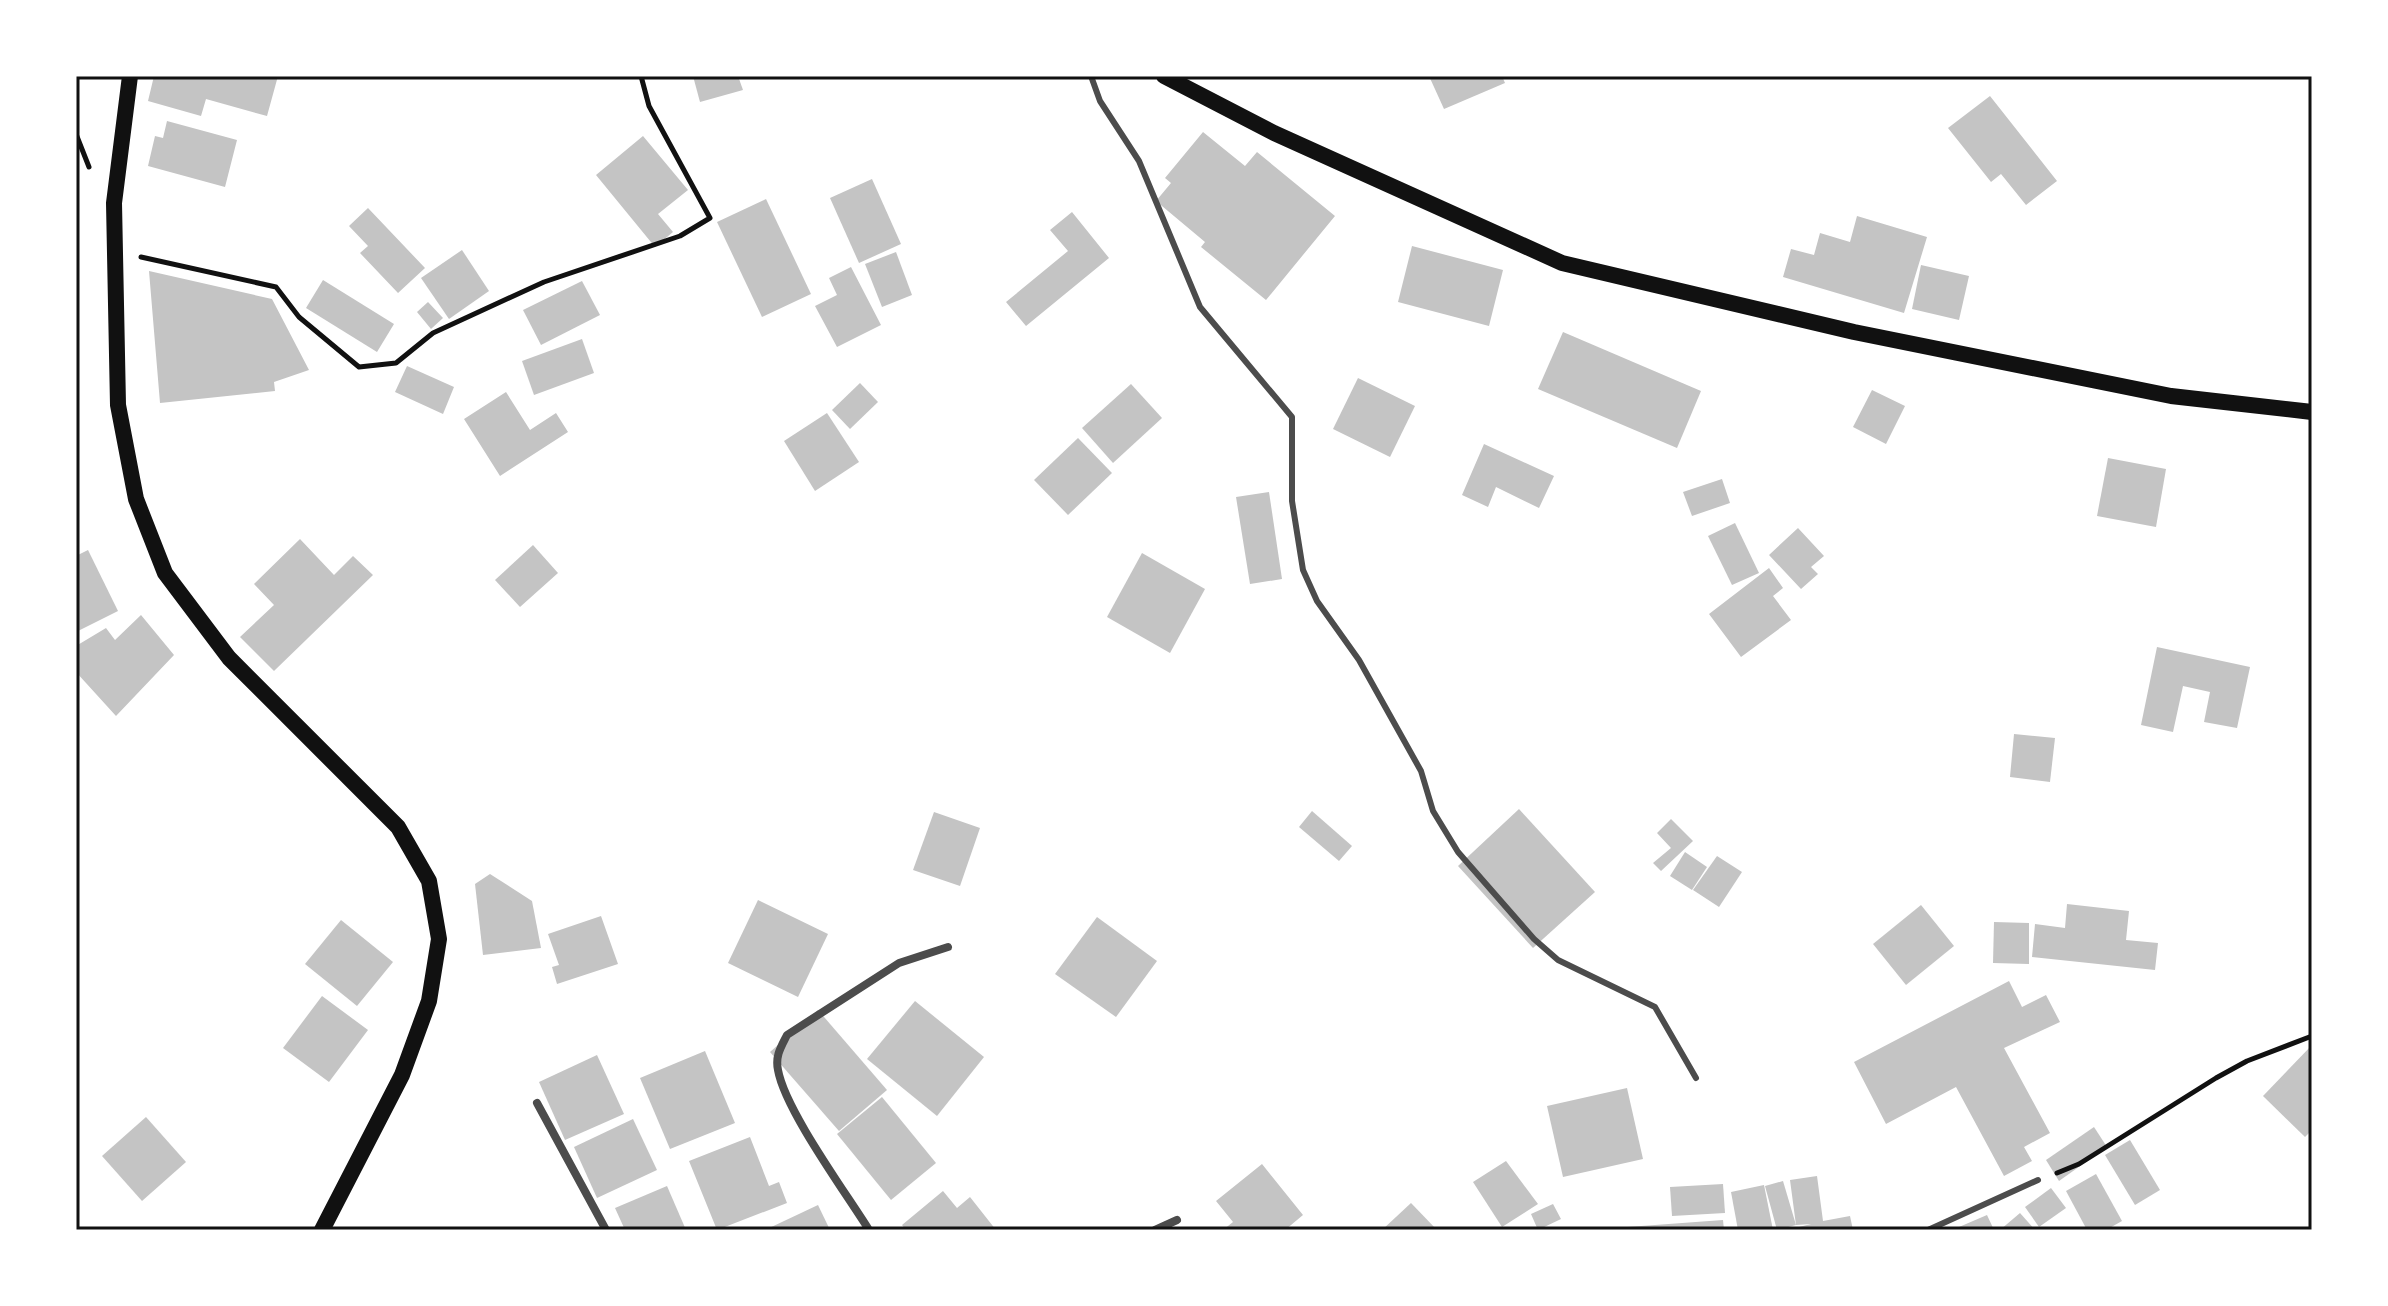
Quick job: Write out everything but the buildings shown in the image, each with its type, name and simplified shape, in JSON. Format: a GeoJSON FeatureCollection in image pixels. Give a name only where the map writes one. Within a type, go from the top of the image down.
{"type":"FeatureCollection","features":[{"type":"Feature","properties":{"kind":"main road"},"geometry":{"type":"LineString","coordinates":[[130,76],[114,219],[118,405],[136,499],[165,573],[229,658],[398,827],[429,881],[439,939],[429,1001],[402,1075],[322,1230]]}},
{"type":"Feature","properties":{"kind":"main road"},"geometry":{"type":"LineString","coordinates":[[1164,76],[1274,133],[1562,263],[1854,332],[2156,393],[2312,412]]}},
{"type":"Feature","properties":{"kind":"street"},"geometry":{"type":"LineString","coordinates":[[869,1230],[798,1115],[778,1072],[777,1054],[787,1035],[899,963],[948,947]]}},
{"type":"Feature","properties":{"kind":"street"},"geometry":{"type":"LineString","coordinates":[[537,1103],[606,1230]]}},
{"type":"Feature","properties":{"kind":"street"},"geometry":{"type":"LineString","coordinates":[[1155,1230],[1177,1220]]}},
{"type":"Feature","properties":{"kind":"lane"},"geometry":{"type":"LineString","coordinates":[[1091,76],[1100,101],[1139,161],[1200,307],[1292,417],[1292,501],[1303,570],[1317,601],[1359,660],[1421,771],[1442,825],[1458,852],[1534,939],[1558,960],[1655,1007],[1696,1078]]}},
{"type":"Feature","properties":{"kind":"lane"},"geometry":{"type":"LineString","coordinates":[[1928,1230],[2038,1180]]}},
{"type":"Feature","properties":{"kind":"path"},"geometry":{"type":"LineString","coordinates":[[141,257],[276,287],[299,317],[359,367],[396,363],[433,333],[544,282],[680,236],[710,218],[649,106],[641,76]]}},
{"type":"Feature","properties":{"kind":"path"},"geometry":{"type":"LineString","coordinates":[[76,134],[89,167]]}},
{"type":"Feature","properties":{"kind":"path"},"geometry":{"type":"LineString","coordinates":[[2038,1180],[2079,1164],[2247,1061],[2312,1036]]}}]}
